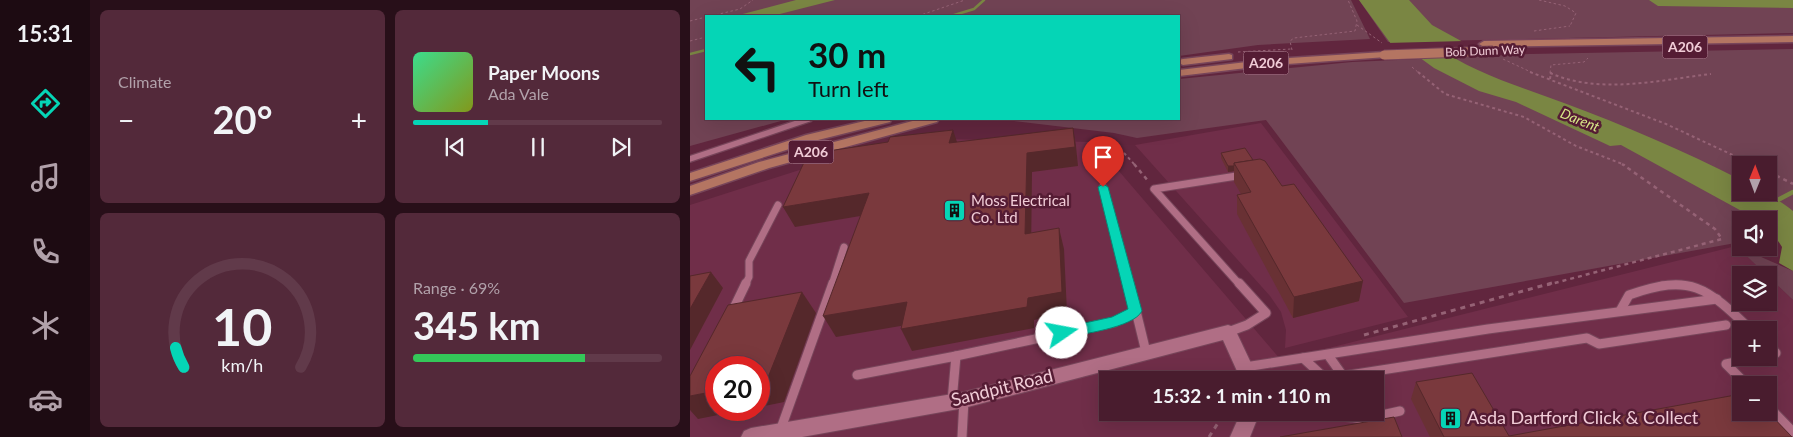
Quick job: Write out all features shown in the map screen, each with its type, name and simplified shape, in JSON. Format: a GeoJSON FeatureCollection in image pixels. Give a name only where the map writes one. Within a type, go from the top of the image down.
{"type":"FeatureCollection","features":[{"type":"Feature","properties":{"kind":"main road","name":"Bob Dunn Way"},"geometry":{"type":"LineString","coordinates":[[1180,62],[1216,58],[1484,44],[1793,39]]}},
{"type":"Feature","properties":{"kind":"main road","name":"Bob Dunn Way"},"geometry":{"type":"LineString","coordinates":[[1180,73],[1382,49],[1493,51],[1793,45]]}},
{"type":"Feature","properties":{"kind":"main road","name":"A206"},"geometry":{"type":"LineString","coordinates":[[690,177],[810,138],[882,120]]}},
{"type":"Feature","properties":{"kind":"main road","name":"A206"},"geometry":{"type":"LineString","coordinates":[[690,191],[764,165],[929,120]]}},
{"type":"Feature","properties":{"kind":"street","name":"Sandpit Road"},"geometry":{"type":"LineString","coordinates":[[751,437],[958,401],[1228,332]]}},
{"type":"Feature","properties":{"kind":"street"},"geometry":{"type":"LineString","coordinates":[[1228,332],[1246,371]]}},
{"type":"Feature","properties":{"kind":"street"},"geometry":{"type":"LineString","coordinates":[[1240,437],[1247,421]]}},
{"type":"Feature","properties":{"kind":"lane"},"geometry":{"type":"LineString","coordinates":[[690,159],[806,120]]}},
{"type":"Feature","properties":{"kind":"lane"},"geometry":{"type":"LineString","coordinates":[[1154,189],[1247,174]]}},
{"type":"Feature","properties":{"kind":"lane"},"geometry":{"type":"LineString","coordinates":[[1103,187],[1146,352]]}},
{"type":"Feature","properties":{"kind":"lane"},"geometry":{"type":"LineString","coordinates":[[1154,189],[1266,312],[1247,325],[1228,332]]}},
{"type":"Feature","properties":{"kind":"lane"},"geometry":{"type":"LineString","coordinates":[[728,319],[749,277],[748,261],[778,205]]}},
{"type":"Feature","properties":{"kind":"lane"},"geometry":{"type":"LineString","coordinates":[[780,432],[825,308],[844,247]]}},
{"type":"Feature","properties":{"kind":"lane"},"geometry":{"type":"LineString","coordinates":[[1620,311],[1629,295],[1666,284],[1700,287],[1717,299],[1741,321]]}},
{"type":"Feature","properties":{"kind":"lane"},"geometry":{"type":"LineString","coordinates":[[1258,371],[1303,358],[1488,329],[1717,299]]}},
{"type":"Feature","properties":{"kind":"lane"},"geometry":{"type":"LineString","coordinates":[[857,375],[1115,322],[1136,311]]}},
{"type":"Feature","properties":{"kind":"lane"},"geometry":{"type":"LineString","coordinates":[[1383,371],[1588,338],[1599,344],[1726,325]]}},
{"type":"Feature","properties":{"kind":"lane"},"geometry":{"type":"LineString","coordinates":[[1328,355],[1336,371]]}},
{"type":"Feature","properties":{"kind":"lane"},"geometry":{"type":"LineString","coordinates":[[956,356],[962,437]]}},
{"type":"Feature","properties":{"kind":"lane"},"geometry":{"type":"LineString","coordinates":[[1303,358],[1317,371]]}},
{"type":"Feature","properties":{"kind":"lane"},"geometry":{"type":"LineString","coordinates":[[1732,363],[1726,364],[1738,376]]}},
{"type":"Feature","properties":{"kind":"lane"},"geometry":{"type":"LineString","coordinates":[[1384,415],[1400,411]]}},
{"type":"Feature","properties":{"kind":"lane"},"geometry":{"type":"LineString","coordinates":[[1777,415],[1793,432]]}},
{"type":"Feature","properties":{"kind":"path"},"geometry":{"type":"LineString","coordinates":[[715,15],[740,9],[753,0]]}},
{"type":"Feature","properties":{"kind":"path"},"geometry":{"type":"LineString","coordinates":[[921,15],[965,0]]}},
{"type":"Feature","properties":{"kind":"path"},"geometry":{"type":"LineString","coordinates":[[1348,0],[1358,24],[1382,49]]}},
{"type":"Feature","properties":{"kind":"path"},"geometry":{"type":"LineString","coordinates":[[1539,0],[1565,6],[1576,13],[1570,26]]}},
{"type":"Feature","properties":{"kind":"path"},"geometry":{"type":"LineString","coordinates":[[690,21],[705,17]]}},
{"type":"Feature","properties":{"kind":"path"},"geometry":{"type":"LineString","coordinates":[[1291,48],[1290,41],[1294,38],[1347,33],[1355,30],[1358,24]]}},
{"type":"Feature","properties":{"kind":"path"},"geometry":{"type":"LineString","coordinates":[[690,41],[705,37]]}},
{"type":"Feature","properties":{"kind":"path"},"geometry":{"type":"LineString","coordinates":[[1550,79],[1551,65],[1584,62],[1588,58]]}},
{"type":"Feature","properties":{"kind":"path"},"geometry":{"type":"LineString","coordinates":[[1359,336],[1495,298],[1722,239],[1715,229],[1624,165],[1576,146],[1524,117],[1445,94],[1408,62]]}},
{"type":"Feature","properties":{"kind":"path"},"geometry":{"type":"LineString","coordinates":[[1515,66],[1679,128],[1736,156]]}},
{"type":"Feature","properties":{"kind":"path"},"geometry":{"type":"LineString","coordinates":[[1550,73],[1562,81],[1594,86],[1712,74]]}},
{"type":"Feature","properties":{"kind":"path"},"geometry":{"type":"LineString","coordinates":[[1124,153],[1154,189]]}},
{"type":"Feature","properties":{"kind":"path"},"geometry":{"type":"LineString","coordinates":[[1778,176],[1793,184]]}},
{"type":"Feature","properties":{"kind":"path"},"geometry":{"type":"LineString","coordinates":[[1209,437],[1219,421]]}},
{"type":"Feature","properties":{"kind":"shaded area"},"geometry":{"type":"Polygon","coordinates":[[[690,0],[1351,0],[1370,39],[1258,45],[1180,56],[1180,15],[705,15],[705,120],[784,120],[690,146],[690,0]]]}},
{"type":"Feature","properties":{"kind":"shaded area"},"geometry":{"type":"Polygon","coordinates":[[[1359,0],[1793,0],[1793,33],[1388,42],[1359,0]]]}},
{"type":"Feature","properties":{"kind":"shaded area"},"geometry":{"type":"Polygon","coordinates":[[[1793,49],[1793,233],[1777,236],[1777,211],[1732,211],[1732,244],[1404,303],[1266,120],[1137,138],[1114,133],[1006,120],[1180,120],[1180,79],[1352,62],[1530,54],[1793,49]]]}},
{"type":"Feature","properties":{"kind":"shaded area"},"geometry":{"type":"Polygon","coordinates":[[[1261,123],[1408,317],[1285,348],[1286,330],[1281,312],[1270,296],[1135,145],[1261,123]]]}},
{"type":"Feature","properties":{"kind":"shaded area"},"geometry":{"type":"Polygon","coordinates":[[[940,139],[1094,142],[1281,360],[1732,247],[1732,256],[1747,256],[1757,266],[1732,266],[1732,311],[1777,311],[1777,285],[1793,300],[1793,437],[690,437],[690,205],[812,166],[940,139]]]}},
{"type":"Feature","properties":{"kind":"shaded area"},"geometry":{"type":"Polygon","coordinates":[[[1747,256],[1759,256],[1793,271],[1793,300],[1777,285],[1777,266],[1757,266],[1747,256]]]}},
{"type":"Feature","properties":{"kind":"water"},"geometry":{"type":"Polygon","coordinates":[[[796,0],[835,0],[776,15],[739,15],[796,0]]]}},
{"type":"Feature","properties":{"kind":"water","name":"Darent"},"geometry":{"type":"Polygon","coordinates":[[[1359,0],[1409,0],[1432,25],[1463,42],[1433,44],[1464,63],[1496,78],[1586,111],[1654,139],[1732,176],[1732,201],[1780,202],[1793,211],[1793,271],[1779,263],[1782,247],[1777,239],[1777,211],[1742,211],[1621,145],[1610,146],[1516,102],[1479,91],[1434,68],[1401,44],[1391,44],[1359,0]]]}},
{"type":"Feature","properties":{"kind":"water"},"geometry":{"type":"Polygon","coordinates":[[[1649,0],[1793,0],[1793,8],[1658,6],[1649,0]]]}},
{"type":"Feature","properties":{"kind":"pier"},"geometry":{"type":"Polygon","coordinates":[[[1465,41],[1463,45],[1439,45],[1454,56],[1416,58],[1400,46],[1390,47],[1386,43],[1465,41]]]}},
{"type":"Feature","properties":{"kind":"building","name":"Moss Electrical Co. Ltd"},"geometry":{"type":"Polygon","coordinates":[[[1073,128],[1075,147],[1027,153],[1025,234],[1059,228],[1062,292],[1028,298],[1027,307],[901,329],[907,302],[823,316],[869,193],[783,207],[808,154],[888,142],[890,137],[953,130],[949,143],[1073,128]]]}},
{"type":"Feature","properties":{"kind":"building"},"geometry":{"type":"Polygon","coordinates":[[[1245,148],[1253,160],[1234,163],[1234,166],[1228,166],[1221,153],[1245,148]]]}},
{"type":"Feature","properties":{"kind":"building"},"geometry":{"type":"Polygon","coordinates":[[[1260,159],[1265,161],[1282,186],[1294,184],[1363,281],[1294,297],[1237,195],[1251,192],[1234,163],[1260,159]]]}},
{"type":"Feature","properties":{"kind":"building"},"geometry":{"type":"Polygon","coordinates":[[[711,272],[690,309],[690,276],[711,272]]]}},
{"type":"Feature","properties":{"kind":"building"},"geometry":{"type":"Polygon","coordinates":[[[802,292],[770,372],[770,356],[705,356],[705,393],[690,396],[690,376],[728,305],[802,292]]]}},
{"type":"Feature","properties":{"kind":"building"},"geometry":{"type":"Polygon","coordinates":[[[1472,373],[1509,436],[1732,396],[1732,421],[1777,421],[1792,437],[1444,437],[1416,382],[1472,373]]]}},
{"type":"Feature","properties":{"kind":"building"},"geometry":{"type":"Polygon","coordinates":[[[1394,417],[1402,437],[1280,437],[1371,421],[1384,421],[1384,419],[1394,417]]]}},
{"type":"Feature","properties":{"kind":"waterway"},"geometry":{"type":"LineString","coordinates":[[954,15],[974,9],[984,0]]}},
{"type":"Feature","properties":{"kind":"waterway"},"geometry":{"type":"LineString","coordinates":[[690,54],[705,50]]}},
{"type":"Feature","properties":{"kind":"waterway"},"geometry":{"type":"LineString","coordinates":[[1772,203],[1793,192]]}},
{"type":"Feature","properties":{"kind":"place","name":"Moss Electrical Co. Ltd"},"geometry":{"type":"Point","coordinates":[955,210]}},
{"type":"Feature","properties":{"kind":"place","name":"Asda Dartford Click & Collect"},"geometry":{"type":"Point","coordinates":[1451,418]}},
{"type":"Feature","properties":{"kind":"route"},"geometry":{"type":"LineString","coordinates":[[1062,333],[1115,322],[1136,311],[1103,187]]}}]}
